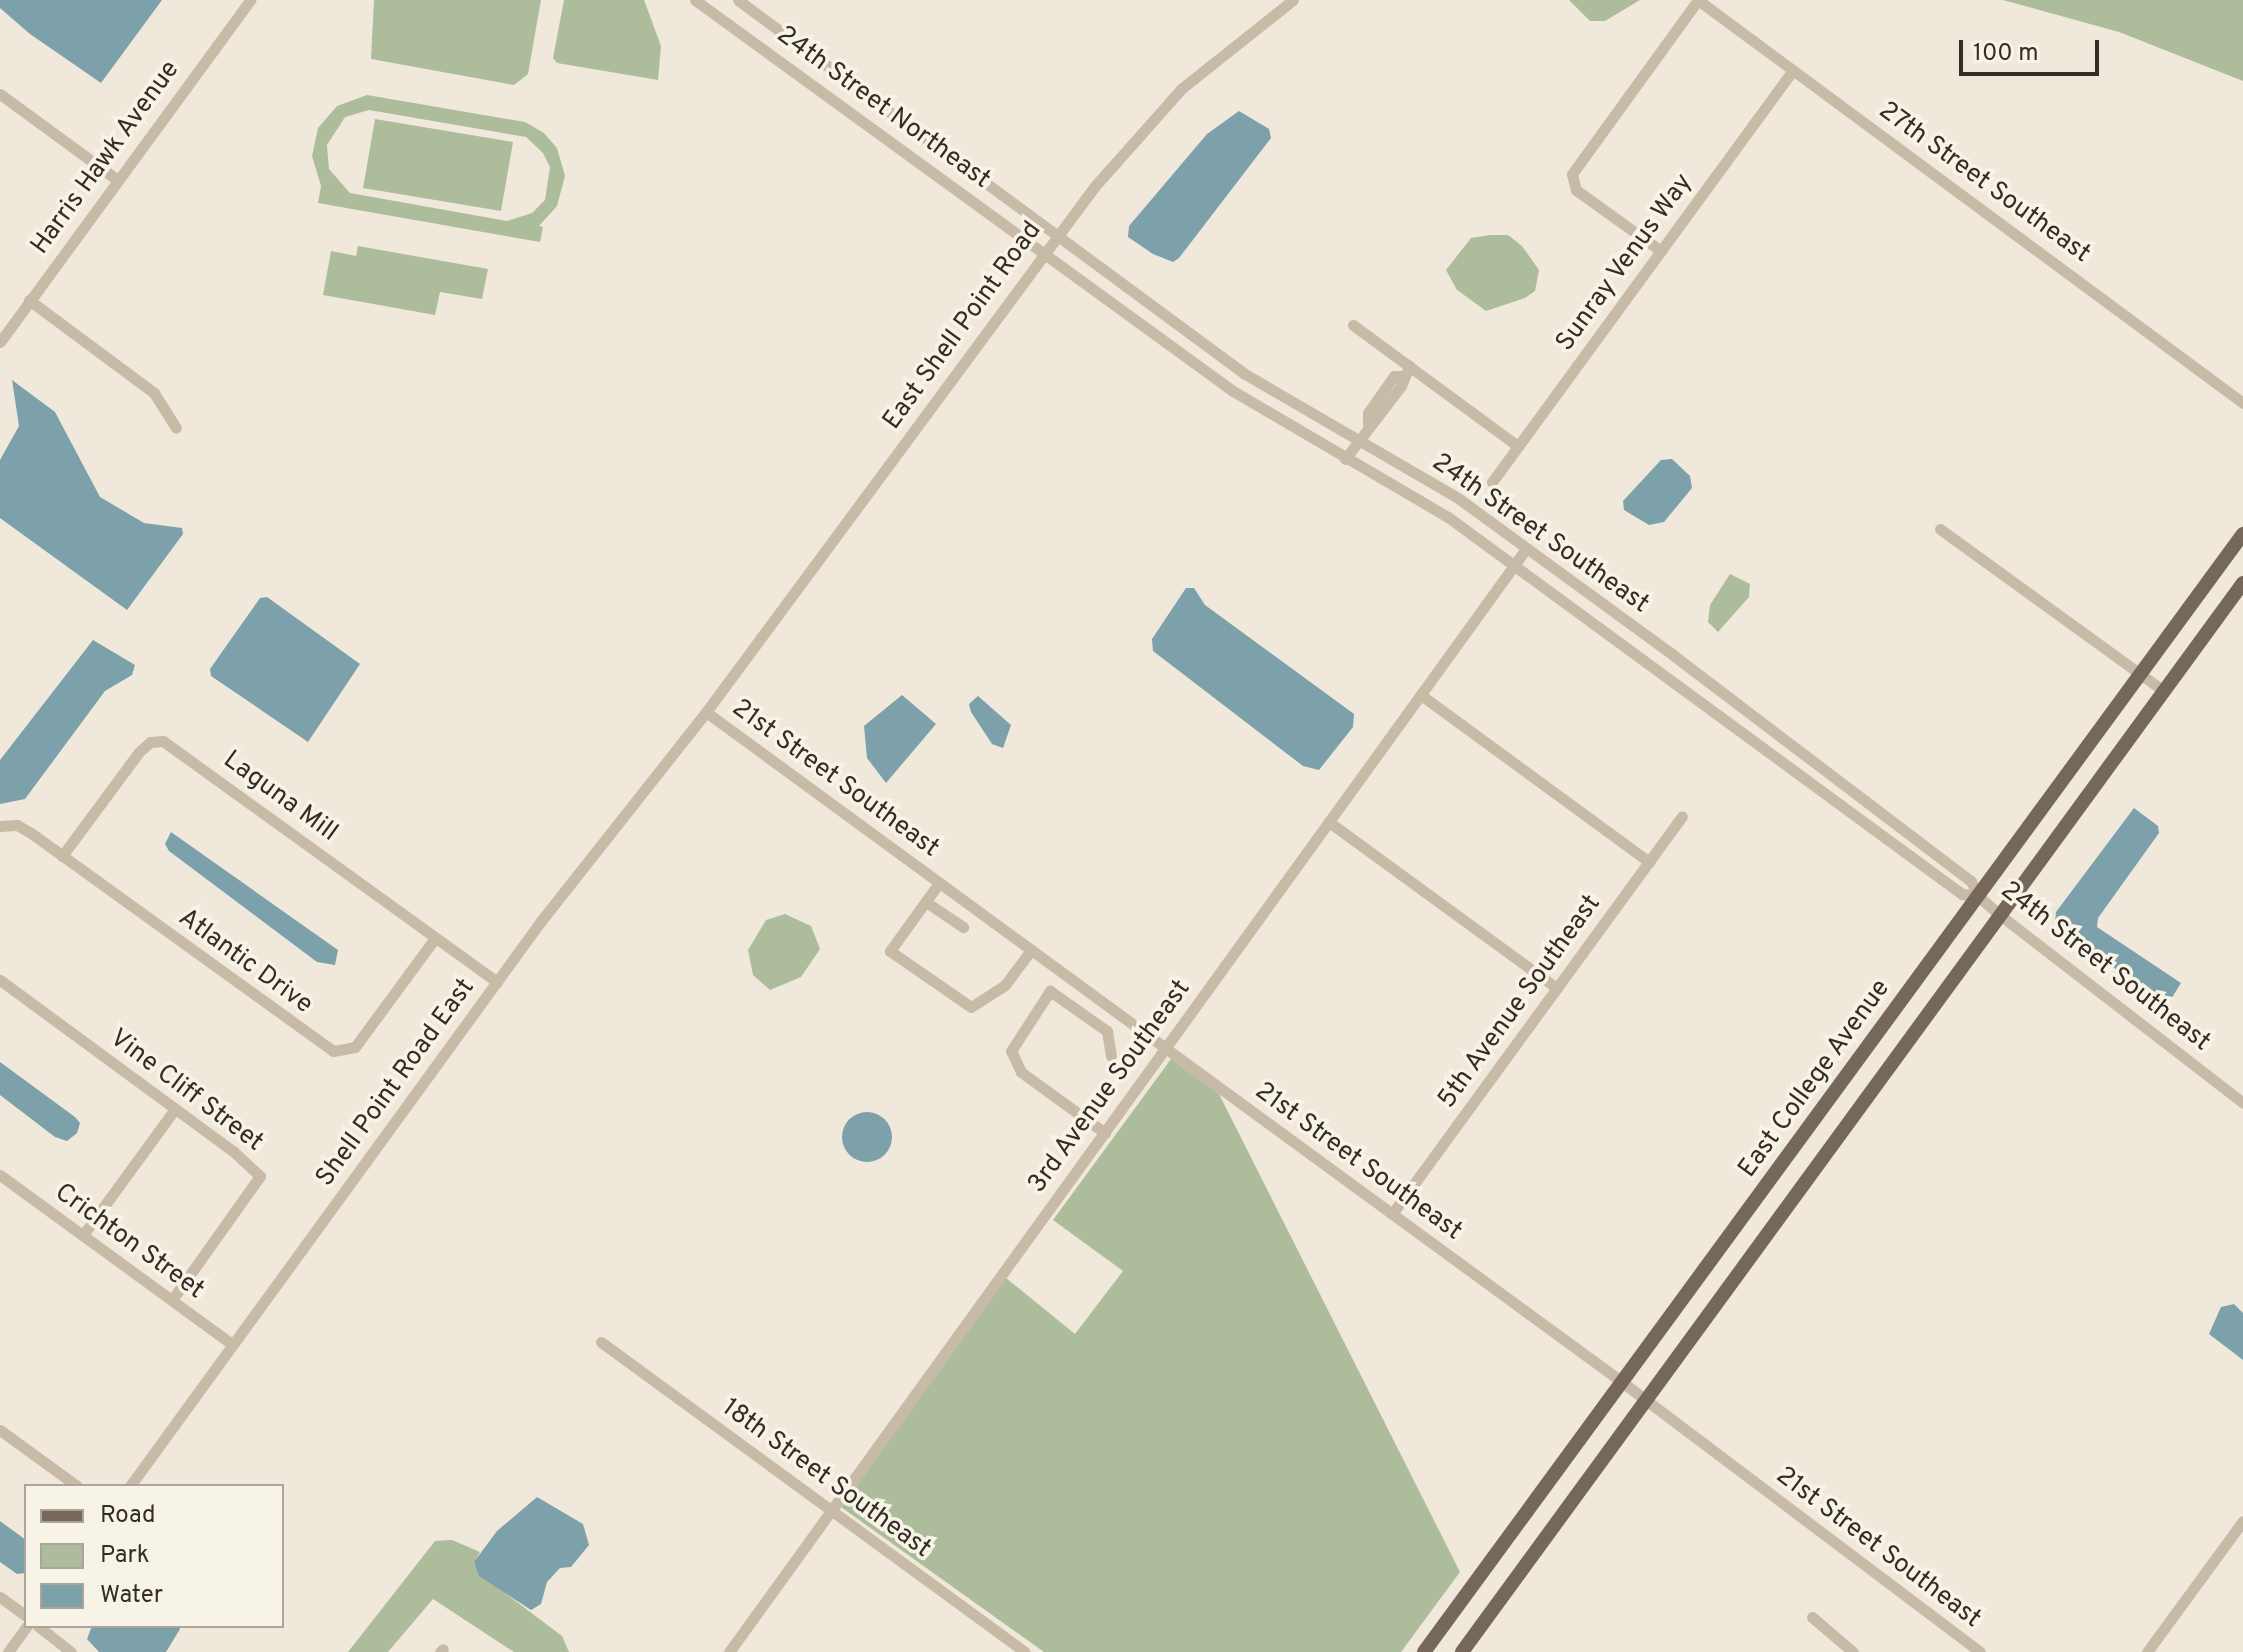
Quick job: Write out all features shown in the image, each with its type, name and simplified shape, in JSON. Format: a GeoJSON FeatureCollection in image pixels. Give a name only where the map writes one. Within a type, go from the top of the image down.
{"type":"FeatureCollection","features":[{"type":"Feature","properties":{"kind":"main road","name":"East College Avenue"},"geometry":{"type":"LineString","coordinates":[[1424,1652],[2243,534]]}},
{"type":"Feature","properties":{"kind":"main road","name":"East College Avenue"},"geometry":{"type":"LineString","coordinates":[[1462,1652],[2243,583]]}},
{"type":"Feature","properties":{"kind":"street","name":"Harris Hawk Avenue"},"geometry":{"type":"LineString","coordinates":[[0,342],[116,179],[250,0]]}},
{"type":"Feature","properties":{"kind":"street","name":"24th Street Northeast"},"geometry":{"type":"LineString","coordinates":[[695,0],[1045,252]]}},
{"type":"Feature","properties":{"kind":"street","name":"24th Street Northeast"},"geometry":{"type":"LineString","coordinates":[[738,0],[1059,233]]}},
{"type":"Feature","properties":{"kind":"street","name":"East Shell Point Road"},"geometry":{"type":"LineString","coordinates":[[706,712],[1059,233],[1181,89],[1293,0]]}},
{"type":"Feature","properties":{"kind":"street"},"geometry":{"type":"LineString","coordinates":[[1661,251],[1576,190],[1572,174],[1698,0]]}},
{"type":"Feature","properties":{"kind":"street","name":"27th Street Southeast"},"geometry":{"type":"LineString","coordinates":[[1698,0],[2243,403]]}},
{"type":"Feature","properties":{"kind":"street","name":"Sunray Venus Way"},"geometry":{"type":"LineString","coordinates":[[1492,482],[1793,70]]}},
{"type":"Feature","properties":{"kind":"street"},"geometry":{"type":"LineString","coordinates":[[0,94],[116,179]]}},
{"type":"Feature","properties":{"kind":"street","name":"24th Street Southeast"},"geometry":{"type":"LineString","coordinates":[[1059,233],[1245,374],[1458,498],[1966,877],[1978,896],[2000,915],[2243,1103]]}},
{"type":"Feature","properties":{"kind":"street","name":"24th Street Southeast"},"geometry":{"type":"LineString","coordinates":[[1045,252],[1233,391],[1448,517],[1962,894],[1978,896]]}},
{"type":"Feature","properties":{"kind":"street"},"geometry":{"type":"LineString","coordinates":[[29,300],[154,393],[176,428]]}},
{"type":"Feature","properties":{"kind":"street"},"geometry":{"type":"LineString","coordinates":[[1353,325],[1518,446]]}},
{"type":"Feature","properties":{"kind":"street"},"geometry":{"type":"LineString","coordinates":[[1345,459],[1368,425],[1368,413],[1394,376],[1401,376],[1409,366]]}},
{"type":"Feature","properties":{"kind":"street"},"geometry":{"type":"LineString","coordinates":[[1940,529],[2164,691]]}},
{"type":"Feature","properties":{"kind":"street","name":"3rd Avenue Southeast"},"geometry":{"type":"LineString","coordinates":[[729,1652],[1526,549]]}},
{"type":"Feature","properties":{"kind":"street"},"geometry":{"type":"LineString","coordinates":[[1421,695],[1649,862]]}},
{"type":"Feature","properties":{"kind":"street","name":"21st Street Southeast"},"geometry":{"type":"LineString","coordinates":[[706,712],[1647,1400],[1980,1652]]}},
{"type":"Feature","properties":{"kind":"street","name":"Shell Point Road East"},"geometry":{"type":"LineString","coordinates":[[131,1484],[497,982],[706,712]]}},
{"type":"Feature","properties":{"kind":"street","name":"Laguna Mill"},"geometry":{"type":"LineString","coordinates":[[62,856],[139,752],[150,742],[163,741],[497,982]]}},
{"type":"Feature","properties":{"kind":"street","name":"5th Avenue Southeast"},"geometry":{"type":"LineString","coordinates":[[1392,1214],[1682,816]]}},
{"type":"Feature","properties":{"kind":"street"},"geometry":{"type":"LineString","coordinates":[[1329,822],[1557,988]]}},
{"type":"Feature","properties":{"kind":"street","name":"Atlantic Drive"},"geometry":{"type":"LineString","coordinates":[[0,826],[17,825],[333,1051],[355,1047],[435,938]]}},
{"type":"Feature","properties":{"kind":"street"},"geometry":{"type":"LineString","coordinates":[[939,883],[890,951],[971,1007],[1005,985],[1031,950]]}},
{"type":"Feature","properties":{"kind":"street"},"geometry":{"type":"LineString","coordinates":[[926,902],[963,927]]}},
{"type":"Feature","properties":{"kind":"street","name":"Vine Cliff Street"},"geometry":{"type":"LineString","coordinates":[[0,980],[260,1176],[172,1300]]}},
{"type":"Feature","properties":{"kind":"street"},"geometry":{"type":"LineString","coordinates":[[1105,1133],[1021,1072],[1011,1051],[1050,991],[1107,1031]]}},
{"type":"Feature","properties":{"kind":"street"},"geometry":{"type":"LineString","coordinates":[[1111,1056],[1107,1031],[1118,1014]]}},
{"type":"Feature","properties":{"kind":"street"},"geometry":{"type":"LineString","coordinates":[[83,1235],[175,1109]]}},
{"type":"Feature","properties":{"kind":"street","name":"Crichton Street"},"geometry":{"type":"LineString","coordinates":[[0,1175],[233,1345]]}},
{"type":"Feature","properties":{"kind":"street","name":"18th Street Southeast"},"geometry":{"type":"LineString","coordinates":[[601,1342],[1025,1652]]}},
{"type":"Feature","properties":{"kind":"street"},"geometry":{"type":"LineString","coordinates":[[0,1430],[74,1484]]}},
{"type":"Feature","properties":{"kind":"street"},"geometry":{"type":"LineString","coordinates":[[2147,1652],[2243,1521]]}},
{"type":"Feature","properties":{"kind":"street"},"geometry":{"type":"LineString","coordinates":[[0,1597],[24,1615]]}},
{"type":"Feature","properties":{"kind":"street"},"geometry":{"type":"LineString","coordinates":[[1812,1617],[1853,1652]]}},
{"type":"Feature","properties":{"kind":"street"},"geometry":{"type":"LineString","coordinates":[[8,1652],[26,1628]]}},
{"type":"Feature","properties":{"kind":"street"},"geometry":{"type":"LineString","coordinates":[[41,1628],[71,1652]]}},
{"type":"Feature","properties":{"kind":"green space"},"geometry":{"type":"Polygon","coordinates":[[[374,0],[541,0],[528,74],[514,85],[371,59],[374,0]]]}},
{"type":"Feature","properties":{"kind":"green space"},"geometry":{"type":"Polygon","coordinates":[[[564,0],[644,0],[661,46],[658,80],[557,63],[553,58],[564,0]]]}},
{"type":"Feature","properties":{"kind":"green space"},"geometry":{"type":"Polygon","coordinates":[[[1569,0],[1640,0],[1605,21],[1590,21],[1569,0]]]}},
{"type":"Feature","properties":{"kind":"green space"},"geometry":{"type":"Polygon","coordinates":[[[2003,0],[2243,0],[2243,81],[2119,32],[2003,0]]]}},
{"type":"Feature","properties":{"kind":"green space"},"geometry":{"type":"Polygon","coordinates":[[[367,95],[525,122],[544,133],[557,148],[565,176],[557,206],[539,226],[543,227],[540,242],[318,203],[321,186],[312,156],[318,128],[337,106],[367,95]],[[369,110],[345,117],[327,145],[329,169],[350,193],[507,221],[532,213],[545,200],[550,167],[543,153],[526,137],[369,110]]]}},
{"type":"Feature","properties":{"kind":"green space"},"geometry":{"type":"Polygon","coordinates":[[[375,119],[513,142],[501,211],[363,188],[375,119]]]}},
{"type":"Feature","properties":{"kind":"green space"},"geometry":{"type":"Polygon","coordinates":[[[1508,235],[1522,246],[1539,270],[1535,291],[1525,298],[1486,311],[1457,290],[1446,270],[1471,238],[1508,235]]]}},
{"type":"Feature","properties":{"kind":"green space"},"geometry":{"type":"Polygon","coordinates":[[[358,246],[488,269],[482,299],[440,292],[435,315],[323,295],[331,251],[356,256],[358,246]]]}},
{"type":"Feature","properties":{"kind":"green space"},"geometry":{"type":"Polygon","coordinates":[[[1730,574],[1750,584],[1749,597],[1718,632],[1708,622],[1710,605],[1730,574]]]}},
{"type":"Feature","properties":{"kind":"green space"},"geometry":{"type":"Polygon","coordinates":[[[785,914],[811,926],[820,949],[801,977],[770,990],[753,975],[748,950],[766,920],[785,914]]]}},
{"type":"Feature","properties":{"kind":"green space"},"geometry":{"type":"Polygon","coordinates":[[[1171,1059],[1219,1094],[1460,1572],[1401,1652],[1044,1652],[841,1507],[1006,1278],[1075,1334],[1123,1271],[1053,1220],[1171,1059]]]}},
{"type":"Feature","properties":{"kind":"green space"},"geometry":{"type":"Polygon","coordinates":[[[452,1540],[480,1552],[474,1563],[484,1577],[562,1636],[569,1652],[514,1652],[433,1599],[388,1652],[348,1652],[435,1541],[452,1540]]]}},
{"type":"Feature","properties":{"kind":"water"},"geometry":{"type":"Polygon","coordinates":[[[0,0],[162,0],[101,83],[30,34],[0,8],[0,0]]]}},
{"type":"Feature","properties":{"kind":"water"},"geometry":{"type":"Polygon","coordinates":[[[1239,111],[1269,129],[1271,138],[1179,258],[1173,262],[1153,254],[1128,237],[1129,226],[1207,134],[1239,111]]]}},
{"type":"Feature","properties":{"kind":"water"},"geometry":{"type":"Polygon","coordinates":[[[12,380],[55,412],[100,497],[144,523],[182,528],[183,534],[127,610],[0,518],[0,460],[19,426],[12,380]]]}},
{"type":"Feature","properties":{"kind":"water"},"geometry":{"type":"Polygon","coordinates":[[[1672,459],[1690,476],[1692,488],[1664,522],[1649,525],[1624,510],[1623,501],[1661,460],[1672,459]]]}},
{"type":"Feature","properties":{"kind":"water"},"geometry":{"type":"Polygon","coordinates":[[[1186,588],[1194,588],[1205,605],[1354,714],[1353,727],[1319,770],[1303,766],[1153,651],[1152,639],[1186,588]]]}},
{"type":"Feature","properties":{"kind":"water"},"geometry":{"type":"Polygon","coordinates":[[[267,597],[360,664],[308,742],[211,676],[210,669],[260,598],[267,597]]]}},
{"type":"Feature","properties":{"kind":"water"},"geometry":{"type":"Polygon","coordinates":[[[93,640],[135,665],[132,675],[105,691],[25,799],[0,804],[0,760],[93,640]]]}},
{"type":"Feature","properties":{"kind":"water"},"geometry":{"type":"Polygon","coordinates":[[[902,695],[936,724],[886,783],[867,758],[864,726],[902,695]]]}},
{"type":"Feature","properties":{"kind":"water"},"geometry":{"type":"Polygon","coordinates":[[[978,696],[1011,725],[1003,748],[992,744],[971,712],[969,704],[978,696]]]}},
{"type":"Feature","properties":{"kind":"water"},"geometry":{"type":"Polygon","coordinates":[[[2134,808],[2158,826],[2159,833],[2098,918],[2097,927],[2181,983],[2166,1007],[2055,923],[2056,912],[2134,808]]]}},
{"type":"Feature","properties":{"kind":"water"},"geometry":{"type":"Polygon","coordinates":[[[171,832],[338,950],[335,965],[317,962],[169,851],[165,844],[171,832]]]}},
{"type":"Feature","properties":{"kind":"water"},"geometry":{"type":"Polygon","coordinates":[[[0,1062],[75,1117],[80,1123],[77,1133],[67,1141],[55,1137],[0,1095],[0,1062]]]}},
{"type":"Feature","properties":{"kind":"water"},"geometry":{"type":"Polygon","coordinates":[[[867,1112],[884,1120],[892,1137],[884,1154],[867,1162],[850,1154],[842,1137],[850,1120],[867,1112]]]}},
{"type":"Feature","properties":{"kind":"water"},"geometry":{"type":"Polygon","coordinates":[[[2234,1304],[2243,1313],[2243,1360],[2209,1334],[2221,1307],[2234,1304]]]}},
{"type":"Feature","properties":{"kind":"water"},"geometry":{"type":"Polygon","coordinates":[[[537,1497],[583,1524],[589,1545],[571,1567],[560,1568],[547,1582],[541,1604],[531,1610],[479,1576],[474,1562],[497,1531],[537,1497]]]}},
{"type":"Feature","properties":{"kind":"water"},"geometry":{"type":"Polygon","coordinates":[[[0,1521],[24,1539],[24,1573],[17,1574],[0,1562],[0,1521]]]}},
{"type":"Feature","properties":{"kind":"water"},"geometry":{"type":"Polygon","coordinates":[[[91,1628],[180,1629],[166,1652],[99,1652],[87,1639],[91,1628]]]}}]}
